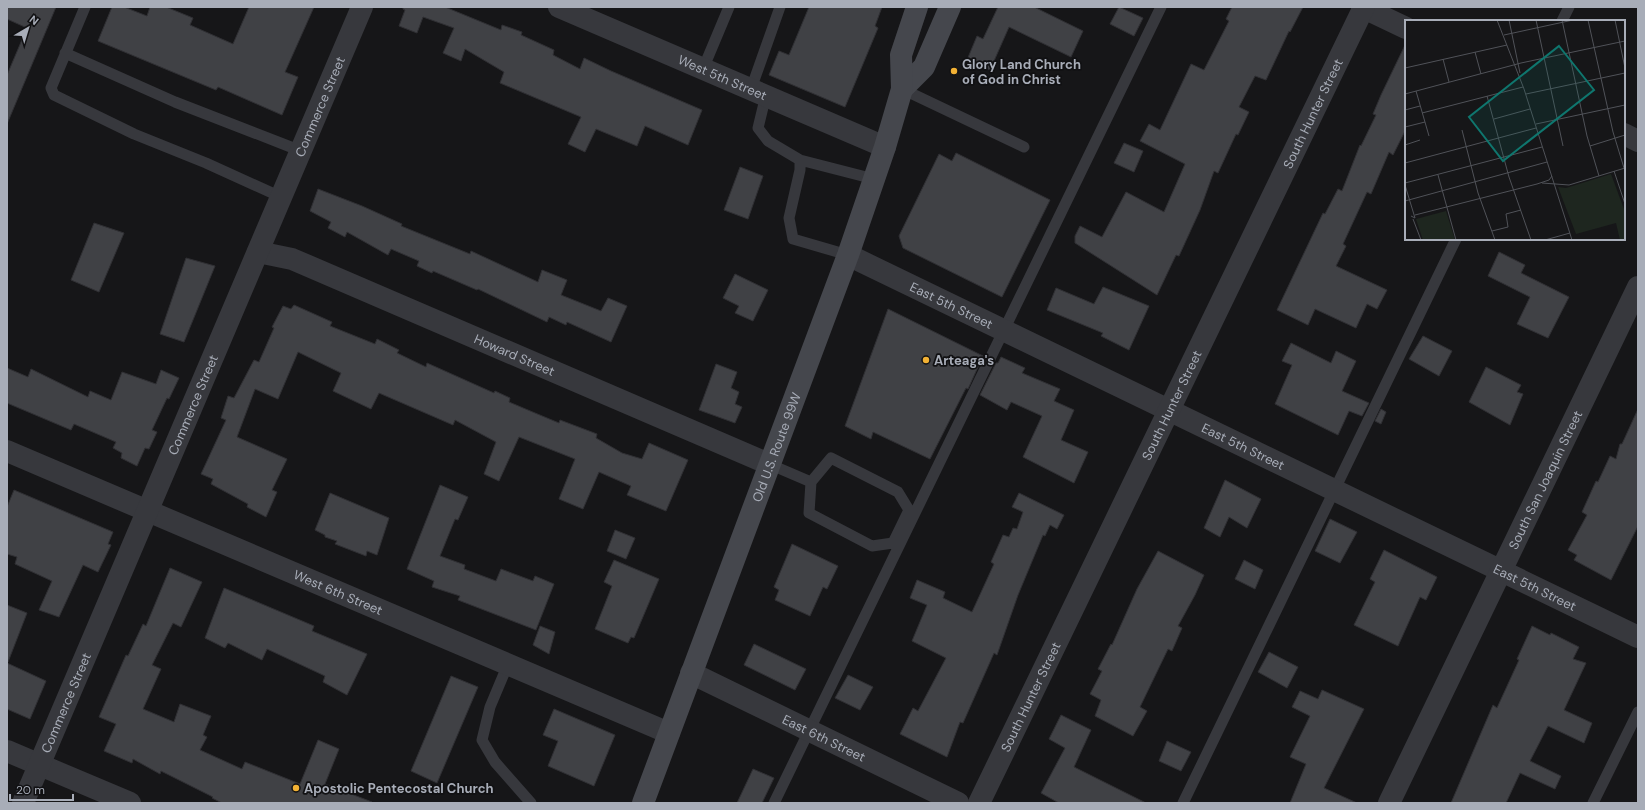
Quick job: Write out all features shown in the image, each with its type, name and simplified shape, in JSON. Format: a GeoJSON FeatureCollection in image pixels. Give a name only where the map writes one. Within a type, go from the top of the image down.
{"type":"FeatureCollection","features":[{"type":"Feature","properties":{"kind":"main road","name":"Old U.S. Route 99W"},"geometry":{"type":"LineString","coordinates":[[643,803],[848,255],[885,147],[902,88],[901,55],[917,7]]}},
{"type":"Feature","properties":{"kind":"main road"},"geometry":{"type":"LineString","coordinates":[[902,88],[924,67],[950,7]]}},
{"type":"Feature","properties":{"kind":"street","name":"Commerce Street"},"geometry":{"type":"LineString","coordinates":[[23,803],[362,7]]}},
{"type":"Feature","properties":{"kind":"street","name":"West 5th Street"},"geometry":{"type":"LineString","coordinates":[[559,7],[885,147]]}},
{"type":"Feature","properties":{"kind":"street"},"geometry":{"type":"LineString","coordinates":[[1363,7],[1405,28]]}},
{"type":"Feature","properties":{"kind":"street","name":"South Hunter Street"},"geometry":{"type":"LineString","coordinates":[[979,803],[1363,7]]}},
{"type":"Feature","properties":{"kind":"street"},"geometry":{"type":"LineString","coordinates":[[1625,134],[1638,141]]}},
{"type":"Feature","properties":{"kind":"street","name":"Howard Street"},"geometry":{"type":"LineString","coordinates":[[258,252],[292,259],[769,464]]}},
{"type":"Feature","properties":{"kind":"street","name":"East 5th Street"},"geometry":{"type":"LineString","coordinates":[[848,255],[1638,637]]}},
{"type":"Feature","properties":{"kind":"street","name":"South San Joaquin Street"},"geometry":{"type":"LineString","coordinates":[[1389,803],[1638,287]]}},
{"type":"Feature","properties":{"kind":"street","name":"West 6th Street"},"geometry":{"type":"LineString","coordinates":[[7,451],[669,733]]}},
{"type":"Feature","properties":{"kind":"street","name":"East 6th Street"},"geometry":{"type":"LineString","coordinates":[[691,673],[958,803]]}},
{"type":"Feature","properties":{"kind":"street"},"geometry":{"type":"LineString","coordinates":[[7,751],[130,803]]}},
{"type":"Feature","properties":{"kind":"lane"},"geometry":{"type":"LineString","coordinates":[[85,7],[51,88],[54,95],[134,134],[206,163],[281,197]]}},
{"type":"Feature","properties":{"kind":"lane"},"geometry":{"type":"LineString","coordinates":[[703,69],[729,7]]}},
{"type":"Feature","properties":{"kind":"lane"},"geometry":{"type":"LineString","coordinates":[[780,7],[758,92],[758,128],[768,141],[800,160],[874,179]]}},
{"type":"Feature","properties":{"kind":"lane"},"geometry":{"type":"LineString","coordinates":[[774,803],[1160,7]]}},
{"type":"Feature","properties":{"kind":"lane"},"geometry":{"type":"LineString","coordinates":[[1562,20],[1569,7]]}},
{"type":"Feature","properties":{"kind":"lane"},"geometry":{"type":"LineString","coordinates":[[65,53],[175,102],[301,151]]}},
{"type":"Feature","properties":{"kind":"lane"},"geometry":{"type":"LineString","coordinates":[[902,88],[1024,147]]}},
{"type":"Feature","properties":{"kind":"lane"},"geometry":{"type":"LineString","coordinates":[[800,160],[800,170],[789,218],[793,239],[848,255]]}},
{"type":"Feature","properties":{"kind":"lane"},"geometry":{"type":"LineString","coordinates":[[1183,803],[1456,240]]}},
{"type":"Feature","properties":{"kind":"lane"},"geometry":{"type":"LineString","coordinates":[[831,458],[898,492],[909,510],[893,543],[872,546],[809,513],[811,482],[831,458]]}},
{"type":"Feature","properties":{"kind":"lane"},"geometry":{"type":"LineString","coordinates":[[769,464],[811,482]]}},
{"type":"Feature","properties":{"kind":"lane"},"geometry":{"type":"LineString","coordinates":[[508,664],[490,707],[482,740],[494,762],[531,803]]}},
{"type":"Feature","properties":{"kind":"lane"},"geometry":{"type":"LineString","coordinates":[[1593,803],[1638,712]]}},
{"type":"Feature","properties":{"kind":"building"},"geometry":{"type":"Polygon","coordinates":[[[7,7],[56,7],[7,124],[7,75],[27,28],[7,19],[7,7]]]}},
{"type":"Feature","properties":{"kind":"building"},"geometry":{"type":"Polygon","coordinates":[[[112,7],[124,7],[147,16],[150,7],[166,7],[193,18],[190,25],[233,44],[249,7],[314,7],[285,72],[298,77],[282,115],[218,87],[216,90],[98,41],[112,7]]]}},
{"type":"Feature","properties":{"kind":"building"},"geometry":{"type":"Polygon","coordinates":[[[403,7],[445,7],[501,30],[502,25],[522,32],[521,35],[554,50],[553,55],[580,69],[584,58],[702,110],[688,145],[645,126],[637,146],[596,129],[585,152],[568,144],[581,117],[500,83],[504,72],[465,49],[461,61],[443,53],[454,28],[423,17],[417,33],[399,26],[405,10],[403,7]]]}},
{"type":"Feature","properties":{"kind":"building"},"geometry":{"type":"Polygon","coordinates":[[[809,7],[882,7],[875,26],[878,28],[845,107],[769,75],[779,51],[789,55],[809,7]]]}},
{"type":"Feature","properties":{"kind":"building"},"geometry":{"type":"Polygon","coordinates":[[[998,7],[1034,7],[1083,31],[1071,57],[1009,27],[990,70],[967,60],[977,36],[983,39],[998,7]]]}},
{"type":"Feature","properties":{"kind":"building"},"geometry":{"type":"Polygon","coordinates":[[[1119,7],[1143,18],[1134,36],[1110,24],[1119,7]]]}},
{"type":"Feature","properties":{"kind":"building"},"geometry":{"type":"Polygon","coordinates":[[[1232,7],[1303,7],[1290,32],[1289,31],[1266,80],[1255,76],[1239,107],[1249,112],[1238,135],[1236,134],[1218,173],[1214,171],[1200,210],[1179,256],[1176,255],[1157,295],[1075,243],[1075,236],[1080,226],[1102,237],[1126,192],[1164,212],[1185,164],[1140,141],[1149,124],[1160,130],[1191,64],[1204,70],[1229,21],[1226,19],[1232,7]]]}},
{"type":"Feature","properties":{"kind":"building"},"geometry":{"type":"Polygon","coordinates":[[[1405,45],[1405,131],[1393,155],[1389,152],[1371,194],[1367,192],[1343,244],[1346,246],[1336,266],[1387,290],[1377,309],[1367,304],[1356,328],[1315,309],[1308,325],[1277,310],[1323,213],[1325,214],[1338,189],[1342,191],[1360,145],[1361,146],[1376,115],[1373,114],[1405,45]]]}},
{"type":"Feature","properties":{"kind":"building"},"geometry":{"type":"Polygon","coordinates":[[[1124,143],[1143,151],[1134,172],[1114,163],[1124,143]]]}},
{"type":"Feature","properties":{"kind":"building"},"geometry":{"type":"Polygon","coordinates":[[[956,153],[1050,200],[1002,297],[903,248],[899,236],[939,154],[952,161],[956,153]]]}},
{"type":"Feature","properties":{"kind":"building"},"geometry":{"type":"Polygon","coordinates":[[[740,167],[763,176],[748,219],[724,210],[740,167]]]}},
{"type":"Feature","properties":{"kind":"building"},"geometry":{"type":"Polygon","coordinates":[[[318,189],[362,206],[402,224],[401,226],[470,254],[471,251],[538,282],[542,270],[567,280],[561,295],[601,311],[608,298],[627,306],[611,342],[567,322],[566,325],[549,317],[547,322],[478,289],[477,290],[433,271],[432,273],[417,266],[419,261],[391,249],[388,255],[347,232],[345,237],[328,228],[331,222],[310,211],[318,189]]]}},
{"type":"Feature","properties":{"kind":"building"},"geometry":{"type":"Polygon","coordinates":[[[94,223],[124,233],[99,292],[71,280],[94,223]]]}},
{"type":"Feature","properties":{"kind":"building"},"geometry":{"type":"Polygon","coordinates":[[[1499,252],[1525,265],[1521,273],[1569,297],[1548,338],[1517,324],[1530,297],[1488,276],[1499,252]]]}},
{"type":"Feature","properties":{"kind":"building"},"geometry":{"type":"Polygon","coordinates":[[[186,258],[215,266],[184,342],[160,334],[186,258]]]}},
{"type":"Feature","properties":{"kind":"building"},"geometry":{"type":"Polygon","coordinates":[[[735,274],[768,290],[753,321],[735,313],[739,306],[723,298],[735,274]]]}},
{"type":"Feature","properties":{"kind":"building"},"geometry":{"type":"Polygon","coordinates":[[[1103,287],[1149,306],[1129,350],[1101,336],[1103,333],[1047,310],[1056,288],[1094,304],[1103,287]]]}},
{"type":"Feature","properties":{"kind":"building"},"geometry":{"type":"Polygon","coordinates":[[[294,305],[332,322],[330,326],[375,344],[377,339],[399,350],[397,353],[426,367],[427,363],[494,393],[495,391],[510,398],[509,402],[535,413],[559,423],[560,420],[597,434],[596,438],[622,453],[642,459],[649,443],[688,460],[666,511],[627,495],[631,486],[599,472],[583,509],[559,499],[575,459],[519,437],[499,481],[484,474],[496,442],[455,420],[453,425],[379,393],[371,409],[333,391],[341,373],[298,352],[278,399],[255,389],[237,437],[287,459],[272,490],[277,492],[266,517],[247,507],[248,504],[211,484],[213,479],[201,474],[226,420],[221,418],[228,396],[234,398],[254,360],[259,362],[274,328],[272,327],[283,306],[291,309],[294,305]]]}},
{"type":"Feature","properties":{"kind":"building"},"geometry":{"type":"Polygon","coordinates":[[[888,309],[983,356],[968,389],[966,388],[930,459],[873,432],[871,439],[845,426],[888,309]]]}},
{"type":"Feature","properties":{"kind":"building"},"geometry":{"type":"Polygon","coordinates":[[[1423,336],[1452,351],[1439,376],[1409,359],[1423,336]]]}},
{"type":"Feature","properties":{"kind":"building"},"geometry":{"type":"Polygon","coordinates":[[[1291,343],[1331,363],[1336,351],[1356,361],[1342,391],[1369,403],[1362,416],[1349,411],[1338,435],[1275,404],[1292,365],[1282,361],[1291,343]]]}},
{"type":"Feature","properties":{"kind":"building"},"geometry":{"type":"Polygon","coordinates":[[[1001,357],[1025,368],[1022,373],[1060,389],[1054,401],[1074,410],[1061,440],[1088,452],[1074,483],[1023,457],[1042,416],[1011,402],[1007,410],[980,395],[996,363],[998,363],[1001,357]]]}},
{"type":"Feature","properties":{"kind":"building"},"geometry":{"type":"Polygon","coordinates":[[[716,364],[737,372],[731,388],[739,392],[735,404],[742,407],[735,423],[699,410],[716,364]]]}},
{"type":"Feature","properties":{"kind":"building"},"geometry":{"type":"Polygon","coordinates":[[[1486,367],[1521,385],[1517,392],[1523,394],[1510,425],[1469,402],[1486,367]]]}},
{"type":"Feature","properties":{"kind":"building"},"geometry":{"type":"Polygon","coordinates":[[[7,368],[28,377],[31,369],[88,397],[90,391],[111,400],[122,372],[156,384],[161,370],[179,378],[169,399],[167,398],[152,430],[157,432],[149,449],[145,448],[137,466],[121,458],[122,453],[113,448],[116,442],[74,424],[71,430],[7,403],[7,368]]]}},
{"type":"Feature","properties":{"kind":"building"},"geometry":{"type":"Polygon","coordinates":[[[1381,409],[1386,412],[1381,424],[1375,421],[1381,409]]]}},
{"type":"Feature","properties":{"kind":"building"},"geometry":{"type":"Polygon","coordinates":[[[1638,409],[1638,526],[1611,580],[1574,560],[1577,555],[1568,550],[1587,515],[1582,512],[1596,481],[1598,482],[1610,456],[1616,459],[1620,444],[1622,444],[1638,409]]]}},
{"type":"Feature","properties":{"kind":"building"},"geometry":{"type":"Polygon","coordinates":[[[1225,480],[1261,499],[1247,528],[1229,517],[1220,537],[1204,528],[1225,480]]]}},
{"type":"Feature","properties":{"kind":"building"},"geometry":{"type":"Polygon","coordinates":[[[440,485],[468,497],[458,520],[455,519],[440,556],[465,565],[464,569],[496,581],[501,569],[533,581],[535,576],[554,584],[536,630],[458,600],[460,596],[432,587],[434,581],[407,569],[440,485]]]}},
{"type":"Feature","properties":{"kind":"building"},"geometry":{"type":"Polygon","coordinates":[[[14,490],[113,532],[108,544],[111,545],[98,572],[83,565],[59,617],[39,610],[52,581],[15,564],[17,557],[7,554],[7,507],[14,490]]]}},
{"type":"Feature","properties":{"kind":"building"},"geometry":{"type":"Polygon","coordinates":[[[330,493],[389,518],[377,555],[367,551],[366,556],[335,544],[337,541],[325,537],[325,535],[315,530],[330,493]]]}},
{"type":"Feature","properties":{"kind":"building"},"geometry":{"type":"Polygon","coordinates":[[[1019,493],[1064,515],[1057,529],[1050,525],[1045,536],[1043,535],[1018,595],[997,655],[994,653],[963,723],[960,722],[947,757],[900,734],[913,708],[918,711],[946,658],[912,641],[927,605],[910,598],[917,580],[945,592],[943,598],[972,612],[994,564],[991,562],[1003,535],[1009,537],[1013,528],[1017,529],[1023,512],[1012,507],[1019,493]]]}},
{"type":"Feature","properties":{"kind":"building"},"geometry":{"type":"Polygon","coordinates":[[[1330,519],[1357,532],[1340,563],[1315,551],[1330,519]]]}},
{"type":"Feature","properties":{"kind":"building"},"geometry":{"type":"Polygon","coordinates":[[[615,530],[635,538],[626,559],[607,551],[615,530]]]}},
{"type":"Feature","properties":{"kind":"building"},"geometry":{"type":"Polygon","coordinates":[[[792,544],[838,566],[827,589],[823,587],[810,616],[775,600],[779,590],[774,587],[792,544]]]}},
{"type":"Feature","properties":{"kind":"building"},"geometry":{"type":"Polygon","coordinates":[[[1384,550],[1437,577],[1426,600],[1420,597],[1398,646],[1354,625],[1375,582],[1370,579],[1384,550]]]}},
{"type":"Feature","properties":{"kind":"building"},"geometry":{"type":"Polygon","coordinates":[[[1158,551],[1204,575],[1178,626],[1182,628],[1172,651],[1168,649],[1140,707],[1147,711],[1133,736],[1095,716],[1101,700],[1090,694],[1102,671],[1098,669],[1111,644],[1112,645],[1137,589],[1158,551]]]}},
{"type":"Feature","properties":{"kind":"building"},"geometry":{"type":"Polygon","coordinates":[[[614,560],[659,579],[634,638],[631,637],[628,643],[595,629],[612,586],[604,582],[614,560]]]}},
{"type":"Feature","properties":{"kind":"building"},"geometry":{"type":"Polygon","coordinates":[[[1244,560],[1263,570],[1255,589],[1235,579],[1244,560]]]}},
{"type":"Feature","properties":{"kind":"building"},"geometry":{"type":"Polygon","coordinates":[[[170,568],[202,582],[181,627],[173,623],[152,665],[161,669],[143,709],[174,722],[180,704],[211,716],[203,735],[207,737],[200,750],[242,769],[245,762],[300,784],[318,740],[339,749],[325,784],[372,803],[222,803],[161,771],[160,774],[133,759],[132,763],[104,751],[116,724],[99,717],[126,655],[128,656],[143,624],[146,626],[170,568]]]}},
{"type":"Feature","properties":{"kind":"building"},"geometry":{"type":"Polygon","coordinates":[[[224,588],[314,626],[312,631],[367,654],[347,695],[323,682],[325,676],[267,649],[262,660],[228,643],[225,648],[205,638],[224,588]]]}},
{"type":"Feature","properties":{"kind":"building"},"geometry":{"type":"Polygon","coordinates":[[[7,605],[27,613],[8,662],[7,662],[7,605]]]}},
{"type":"Feature","properties":{"kind":"building"},"geometry":{"type":"Polygon","coordinates":[[[540,626],[555,632],[549,654],[533,645],[540,626]]]}},
{"type":"Feature","properties":{"kind":"building"},"geometry":{"type":"Polygon","coordinates":[[[1532,626],[1550,635],[1551,633],[1579,647],[1573,659],[1586,663],[1564,710],[1592,723],[1584,743],[1548,726],[1530,761],[1561,776],[1555,789],[1520,773],[1506,803],[1451,803],[1493,705],[1497,708],[1519,660],[1517,659],[1532,626]]]}},
{"type":"Feature","properties":{"kind":"building"},"geometry":{"type":"Polygon","coordinates":[[[754,644],[806,669],[795,690],[744,665],[754,644]]]}},
{"type":"Feature","properties":{"kind":"building"},"geometry":{"type":"Polygon","coordinates":[[[1269,652],[1298,667],[1287,688],[1258,672],[1269,652]]]}},
{"type":"Feature","properties":{"kind":"building"},"geometry":{"type":"Polygon","coordinates":[[[7,663],[46,681],[30,719],[7,709],[7,663]]]}},
{"type":"Feature","properties":{"kind":"building"},"geometry":{"type":"Polygon","coordinates":[[[848,675],[873,687],[860,710],[835,698],[848,675]]]}},
{"type":"Feature","properties":{"kind":"building"},"geometry":{"type":"Polygon","coordinates":[[[451,676],[478,687],[437,783],[411,771],[451,676]]]}},
{"type":"Feature","properties":{"kind":"building"},"geometry":{"type":"Polygon","coordinates":[[[1322,690],[1364,709],[1324,788],[1357,803],[1290,803],[1306,764],[1290,757],[1310,716],[1292,707],[1300,691],[1318,699],[1322,690]]]}},
{"type":"Feature","properties":{"kind":"building"},"geometry":{"type":"Polygon","coordinates":[[[554,709],[615,735],[594,786],[548,766],[558,741],[543,735],[554,709]]]}},
{"type":"Feature","properties":{"kind":"building"},"geometry":{"type":"Polygon","coordinates":[[[1061,715],[1091,730],[1074,767],[1146,803],[1059,803],[1041,793],[1065,748],[1049,739],[1061,715]]]}},
{"type":"Feature","properties":{"kind":"building"},"geometry":{"type":"Polygon","coordinates":[[[1167,741],[1191,752],[1181,771],[1159,761],[1167,741]]]}},
{"type":"Feature","properties":{"kind":"building"},"geometry":{"type":"Polygon","coordinates":[[[753,769],[774,778],[762,803],[737,803],[753,769]]]}},
{"type":"Feature","properties":{"kind":"place","name":"Glory Land Church of God in Christ"},"geometry":{"type":"Point","coordinates":[954,71]}},
{"type":"Feature","properties":{"kind":"place","name":"Arteaga's"},"geometry":{"type":"Point","coordinates":[926,360]}},
{"type":"Feature","properties":{"kind":"place","name":"Apostolic Pentecostal Church"},"geometry":{"type":"Point","coordinates":[296,788]}}]}
